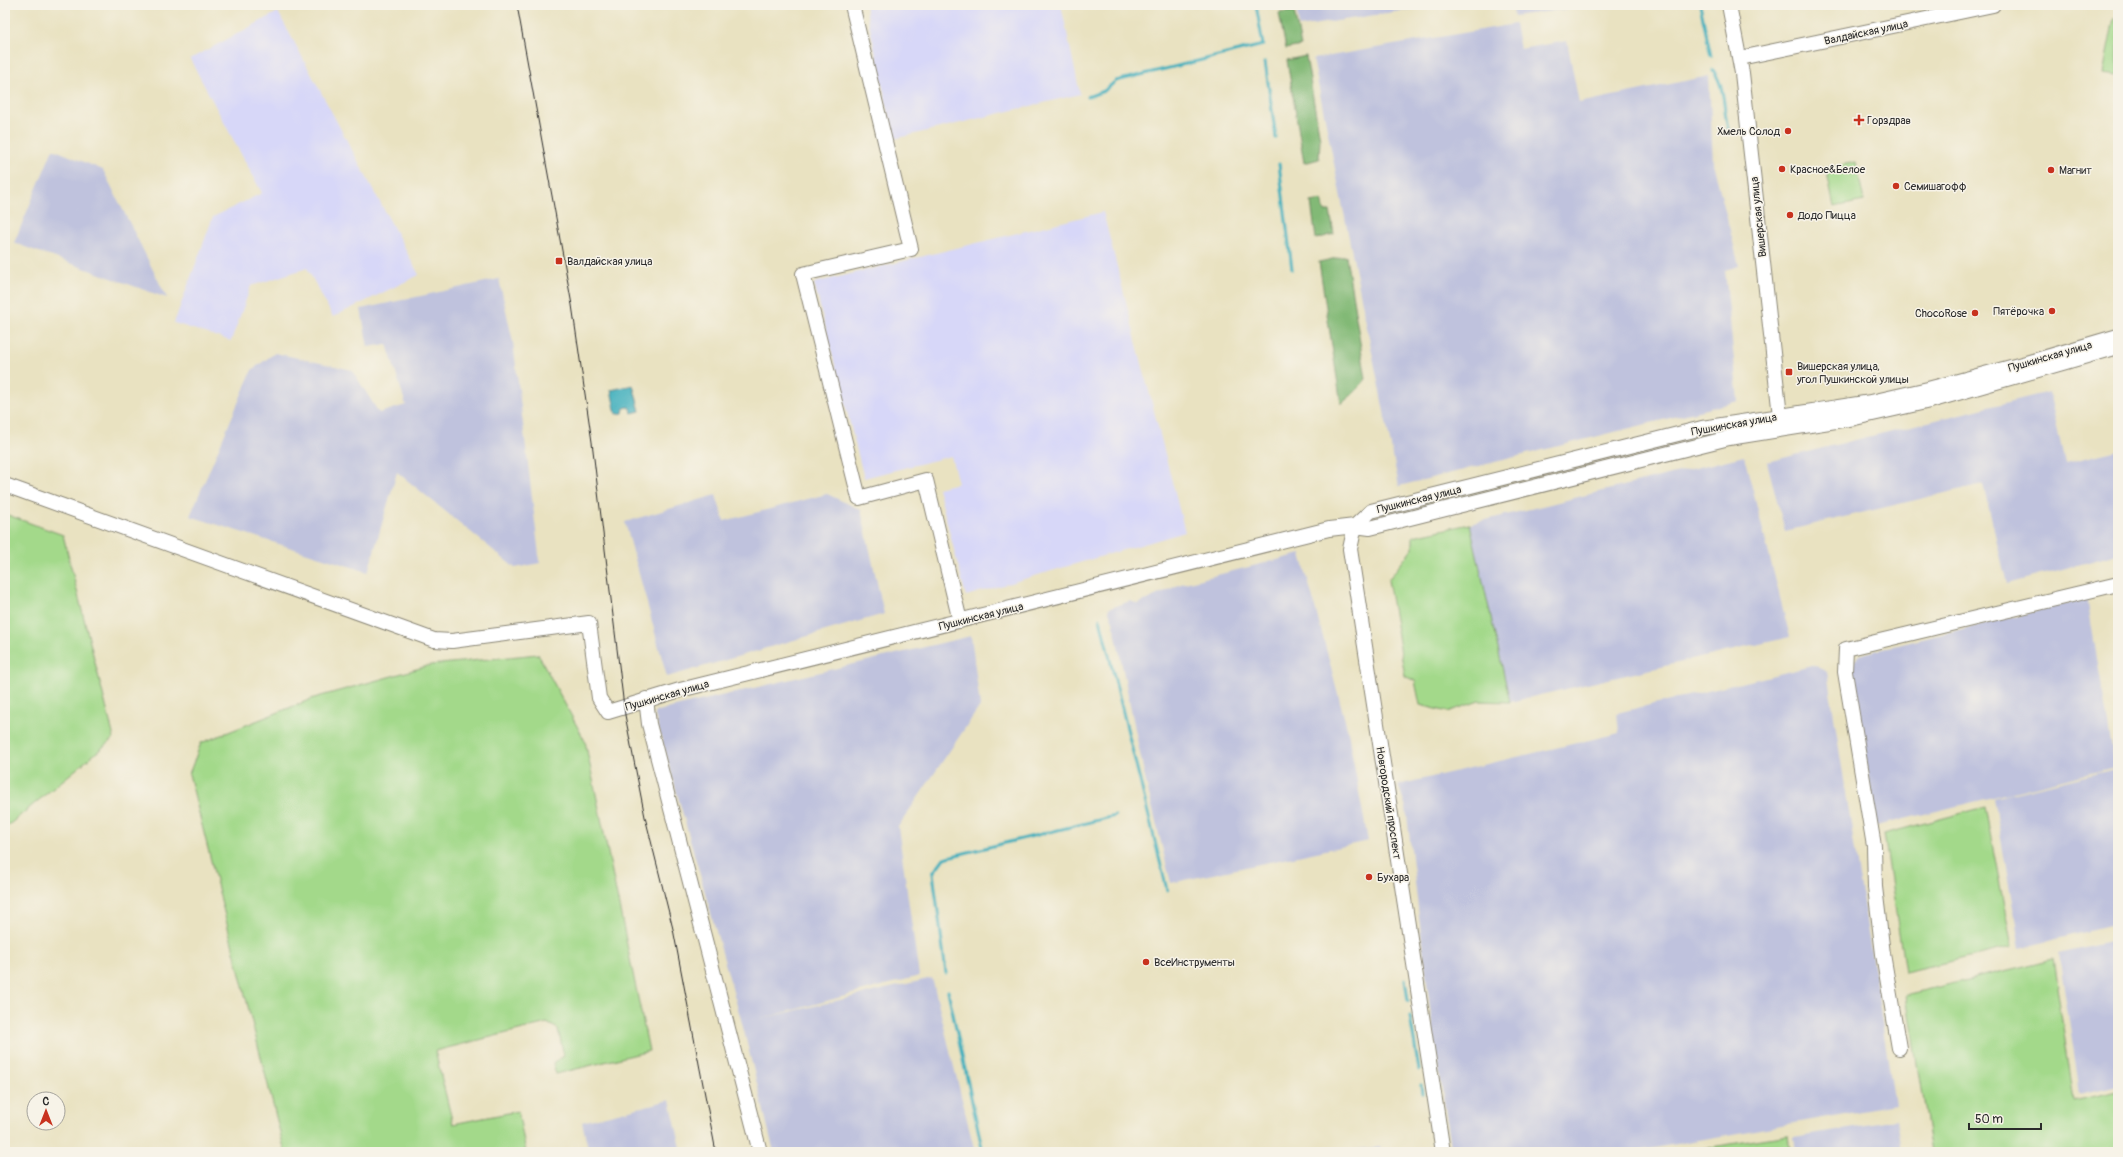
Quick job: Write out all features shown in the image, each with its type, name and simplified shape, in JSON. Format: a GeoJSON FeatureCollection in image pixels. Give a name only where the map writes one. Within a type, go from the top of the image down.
{"type":"FeatureCollection","features":[{"type":"Feature","properties":{"kind":"street"},"geometry":{"type":"LineString","coordinates":[[852,5],[911,249],[803,274],[858,498],[926,480],[960,621]]}},
{"type":"Feature","properties":{"kind":"street","name":"Вишерская улица"},"geometry":{"type":"LineString","coordinates":[[1729,5],[1740,58],[1781,423]]}},
{"type":"Feature","properties":{"kind":"street","name":"Валдайская улица"},"geometry":{"type":"LineString","coordinates":[[1740,58],[1993,5]]}},
{"type":"Feature","properties":{"kind":"street","name":"Пушкинская улица"},"geometry":{"type":"LineString","coordinates":[[5,485],[434,640],[452,641],[589,623],[599,698],[608,712],[646,699],[1329,529],[1355,526],[1370,528],[1729,438],[1781,423],[1928,389],[2018,366],[2118,336]]}},
{"type":"Feature","properties":{"kind":"street","name":"Пушкинская улица"},"geometry":{"type":"LineString","coordinates":[[1781,423],[1866,416],[1937,399],[2118,347]]}},
{"type":"Feature","properties":{"kind":"street","name":"Новгородский проспект"},"geometry":{"type":"LineString","coordinates":[[1355,526],[1350,549],[1442,1152]]}},
{"type":"Feature","properties":{"kind":"street"},"geometry":{"type":"LineString","coordinates":[[1899,1048],[1880,932],[1875,887],[1874,846],[1845,672],[1846,649],[2118,584]]}},
{"type":"Feature","properties":{"kind":"street"},"geometry":{"type":"LineString","coordinates":[[646,699],[649,724],[760,1152]]}},
{"type":"Feature","properties":{"kind":"shaded area"},"geometry":{"type":"Polygon","coordinates":[[[865,5],[1061,5],[1080,94],[894,139],[865,5]]]}},
{"type":"Feature","properties":{"kind":"shaded area"},"geometry":{"type":"Polygon","coordinates":[[[1296,5],[1438,5],[1299,27],[1296,5]]]}},
{"type":"Feature","properties":{"kind":"shaded area"},"geometry":{"type":"Polygon","coordinates":[[[1512,5],[1576,5],[1575,8],[1514,16],[1512,5]]]}},
{"type":"Feature","properties":{"kind":"shaded area"},"geometry":{"type":"Polygon","coordinates":[[[278,12],[419,275],[333,317],[307,268],[251,286],[231,341],[174,323],[213,217],[262,193],[190,59],[278,12]]]}},
{"type":"Feature","properties":{"kind":"shaded area"},"geometry":{"type":"Polygon","coordinates":[[[1515,24],[1520,49],[1567,41],[1579,103],[1709,76],[1713,163],[1739,266],[1725,270],[1738,401],[1399,486],[1313,59],[1515,24]]]}},
{"type":"Feature","properties":{"kind":"shaded area"},"geometry":{"type":"Polygon","coordinates":[[[53,149],[103,170],[167,298],[14,243],[53,149]]]}},
{"type":"Feature","properties":{"kind":"shaded area"},"geometry":{"type":"Polygon","coordinates":[[[1103,212],[1185,532],[966,596],[938,488],[958,483],[951,456],[864,478],[814,283],[1103,212]]]}},
{"type":"Feature","properties":{"kind":"shaded area"},"geometry":{"type":"Polygon","coordinates":[[[499,279],[513,342],[540,563],[515,568],[397,472],[368,572],[190,516],[252,370],[275,353],[352,370],[379,413],[406,405],[387,344],[368,347],[361,309],[499,279]]]}},
{"type":"Feature","properties":{"kind":"shaded area"},"geometry":{"type":"Polygon","coordinates":[[[2049,392],[2065,463],[2118,450],[2118,554],[2007,584],[1983,484],[1785,531],[1767,462],[2049,392]]]}},
{"type":"Feature","properties":{"kind":"shaded area"},"geometry":{"type":"Polygon","coordinates":[[[1744,456],[1790,637],[1510,702],[1470,524],[1744,456]]]}},
{"type":"Feature","properties":{"kind":"shaded area"},"geometry":{"type":"Polygon","coordinates":[[[827,494],[861,510],[884,614],[667,677],[625,522],[716,495],[724,521],[827,494]]]}},
{"type":"Feature","properties":{"kind":"shaded area"},"geometry":{"type":"Polygon","coordinates":[[[1301,554],[1348,732],[1368,841],[1171,883],[1145,778],[1113,621],[1108,609],[1130,601],[1138,604],[1181,584],[1301,554]]]}},
{"type":"Feature","properties":{"kind":"shaded area"},"geometry":{"type":"Polygon","coordinates":[[[2087,598],[2115,767],[1876,826],[1851,666],[1858,655],[2087,598]]]}},
{"type":"Feature","properties":{"kind":"shaded area"},"geometry":{"type":"Polygon","coordinates":[[[971,636],[980,706],[898,827],[919,976],[760,1019],[932,978],[975,1152],[774,1152],[742,1023],[654,712],[971,636]]]}},
{"type":"Feature","properties":{"kind":"shaded area"},"geometry":{"type":"Polygon","coordinates":[[[1816,665],[1827,672],[1895,1105],[1632,1152],[1452,1152],[1433,1033],[1406,807],[1398,785],[1619,733],[1617,713],[1816,665]]]}},
{"type":"Feature","properties":{"kind":"shaded area"},"geometry":{"type":"Polygon","coordinates":[[[2115,769],[2118,786],[2118,924],[2020,948],[1994,798],[2115,769]]]}},
{"type":"Feature","properties":{"kind":"shaded area"},"geometry":{"type":"Polygon","coordinates":[[[2118,940],[2118,1085],[2080,1094],[2059,954],[2118,940]]]}},
{"type":"Feature","properties":{"kind":"shaded area"},"geometry":{"type":"Polygon","coordinates":[[[670,1100],[682,1152],[589,1152],[582,1122],[670,1100]]]}},
{"type":"Feature","properties":{"kind":"shaded area"},"geometry":{"type":"Polygon","coordinates":[[[1896,1120],[1901,1152],[1796,1152],[1794,1137],[1896,1120]]]}},
{"type":"Feature","properties":{"kind":"shaded area"},"geometry":{"type":"Polygon","coordinates":[[[1380,1147],[1382,1152],[1344,1152],[1359,1149],[1380,1147]]]}},
{"type":"Feature","properties":{"kind":"green space"},"geometry":{"type":"Polygon","coordinates":[[[1294,11],[1301,46],[1286,49],[1279,13],[1294,11]]]}},
{"type":"Feature","properties":{"kind":"green space"},"geometry":{"type":"Polygon","coordinates":[[[2114,18],[2118,19],[2118,76],[2103,74],[2114,18]]]}},
{"type":"Feature","properties":{"kind":"green space"},"geometry":{"type":"Polygon","coordinates":[[[1306,56],[1320,139],[1319,159],[1304,163],[1287,60],[1306,56]]]}},
{"type":"Feature","properties":{"kind":"green space"},"geometry":{"type":"Polygon","coordinates":[[[1856,162],[1864,201],[1834,207],[1826,168],[1856,162]]]}},
{"type":"Feature","properties":{"kind":"green space"},"geometry":{"type":"Polygon","coordinates":[[[1322,200],[1325,211],[1330,211],[1334,234],[1316,239],[1311,202],[1322,200]]]}},
{"type":"Feature","properties":{"kind":"green space"},"geometry":{"type":"Polygon","coordinates":[[[1346,256],[1366,379],[1354,393],[1341,404],[1319,262],[1346,256]]]}},
{"type":"Feature","properties":{"kind":"green space"},"geometry":{"type":"Polygon","coordinates":[[[5,514],[63,535],[114,738],[5,828],[5,514]]]}},
{"type":"Feature","properties":{"kind":"green space"},"geometry":{"type":"Polygon","coordinates":[[[1470,524],[1510,702],[1479,701],[1448,712],[1420,705],[1415,681],[1405,676],[1388,580],[1413,548],[1413,536],[1470,524]]]}},
{"type":"Feature","properties":{"kind":"green space"},"geometry":{"type":"Polygon","coordinates":[[[538,654],[585,741],[649,1051],[556,1074],[553,1063],[564,1056],[558,1029],[547,1023],[435,1051],[453,1124],[518,1111],[526,1152],[285,1152],[189,774],[201,743],[314,698],[431,665],[538,654]]]}},
{"type":"Feature","properties":{"kind":"green space"},"geometry":{"type":"Polygon","coordinates":[[[1985,807],[2012,947],[1905,972],[1884,834],[1985,807]]]}},
{"type":"Feature","properties":{"kind":"green space"},"geometry":{"type":"Polygon","coordinates":[[[2053,959],[2074,1101],[2118,1091],[2118,1152],[1931,1152],[1906,995],[2053,959]]]}},
{"type":"Feature","properties":{"kind":"green space"},"geometry":{"type":"Polygon","coordinates":[[[1788,1135],[1790,1152],[1680,1152],[1788,1135]]]}},
{"type":"Feature","properties":{"kind":"water"},"geometry":{"type":"Polygon","coordinates":[[[633,385],[640,411],[632,413],[629,407],[624,408],[623,413],[616,414],[611,390],[633,385]]]}},
{"type":"Feature","properties":{"kind":"waterway"},"geometry":{"type":"LineString","coordinates":[[1087,97],[1104,91],[1116,81],[1263,45],[1256,5]]}},
{"type":"Feature","properties":{"kind":"waterway"},"geometry":{"type":"LineString","coordinates":[[1700,5],[1711,56]]}},
{"type":"Feature","properties":{"kind":"waterway"},"geometry":{"type":"LineString","coordinates":[[1265,62],[1276,138]]}},
{"type":"Feature","properties":{"kind":"waterway"},"geometry":{"type":"LineString","coordinates":[[1713,70],[1722,91],[1728,129]]}},
{"type":"Feature","properties":{"kind":"waterway"},"geometry":{"type":"LineString","coordinates":[[1279,164],[1292,269]]}},
{"type":"Feature","properties":{"kind":"waterway"},"geometry":{"type":"LineString","coordinates":[[1100,619],[1167,890]]}},
{"type":"Feature","properties":{"kind":"waterway"},"geometry":{"type":"LineString","coordinates":[[946,973],[933,873],[944,858],[1115,816]]}},
{"type":"Feature","properties":{"kind":"waterway"},"geometry":{"type":"LineString","coordinates":[[1405,979],[1408,1001]]}},
{"type":"Feature","properties":{"kind":"waterway"},"geometry":{"type":"LineString","coordinates":[[948,991],[983,1152]]}},
{"type":"Feature","properties":{"kind":"waterway"},"geometry":{"type":"LineString","coordinates":[[1410,1017],[1419,1070]]}},
{"type":"Feature","properties":{"kind":"waterway"},"geometry":{"type":"LineString","coordinates":[[1421,1085],[1422,1093]]}},
{"type":"Feature","properties":{"kind":"tram line"},"geometry":{"type":"LineString","coordinates":[[517,5],[572,305],[592,442],[625,715],[645,817],[673,929],[716,1152]]}},
{"type":"Feature","properties":{"kind":"place","name":"Горздрав"},"geometry":{"type":"Point","coordinates":[1859,120]}},
{"type":"Feature","properties":{"kind":"place","name":"Хмель Солод"},"geometry":{"type":"Point","coordinates":[1788,131]}},
{"type":"Feature","properties":{"kind":"place","name":"Красное&Белое"},"geometry":{"type":"Point","coordinates":[1782,169]}},
{"type":"Feature","properties":{"kind":"place","name":"Магнит"},"geometry":{"type":"Point","coordinates":[2051,170]}},
{"type":"Feature","properties":{"kind":"place","name":"Семишагофф"},"geometry":{"type":"Point","coordinates":[1896,186]}},
{"type":"Feature","properties":{"kind":"place","name":"Додо Пицца"},"geometry":{"type":"Point","coordinates":[1790,215]}},
{"type":"Feature","properties":{"kind":"place","name":"Валдайская улица"},"geometry":{"type":"Point","coordinates":[559,261]}},
{"type":"Feature","properties":{"kind":"place","name":"Пятёрочка"},"geometry":{"type":"Point","coordinates":[2052,311]}},
{"type":"Feature","properties":{"kind":"place","name":"ChocoRose"},"geometry":{"type":"Point","coordinates":[1975,313]}},
{"type":"Feature","properties":{"kind":"place","name":"Вишерская улица, угол Пушкинской улицы"},"geometry":{"type":"Point","coordinates":[1789,372]}},
{"type":"Feature","properties":{"kind":"place","name":"Бухара"},"geometry":{"type":"Point","coordinates":[1369,877]}},
{"type":"Feature","properties":{"kind":"place","name":"ВсеИнструменты"},"geometry":{"type":"Point","coordinates":[1146,962]}}]}
